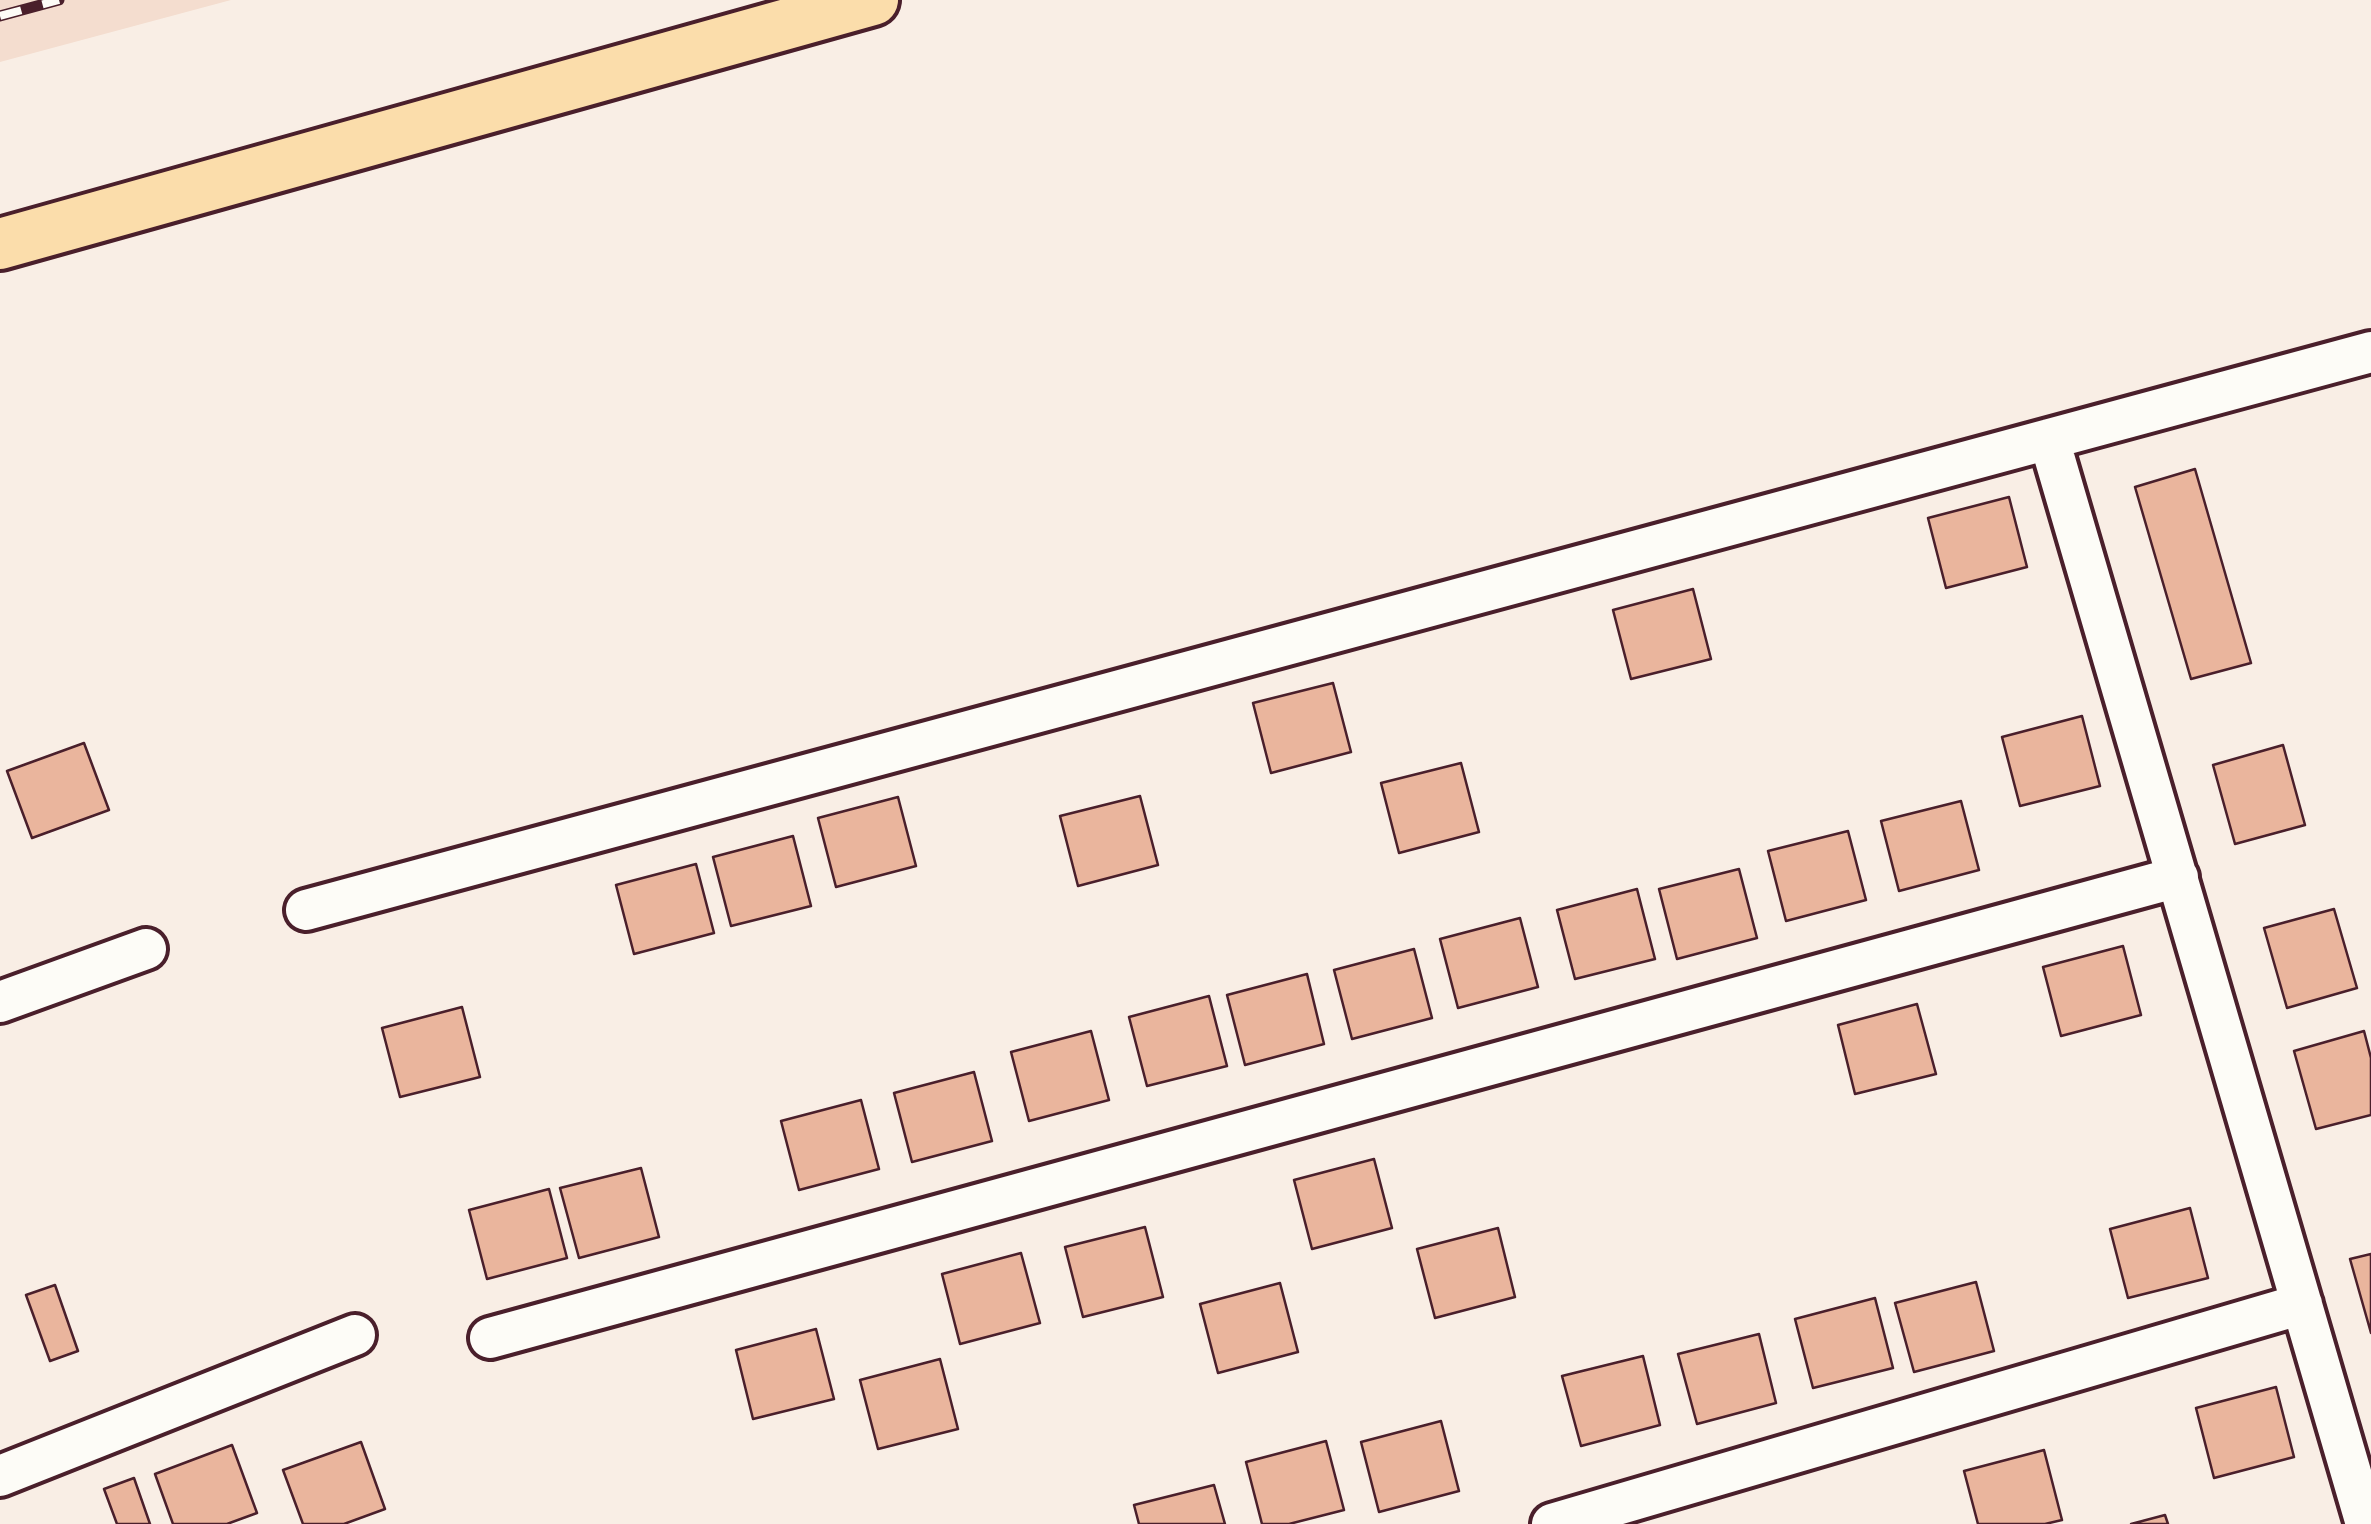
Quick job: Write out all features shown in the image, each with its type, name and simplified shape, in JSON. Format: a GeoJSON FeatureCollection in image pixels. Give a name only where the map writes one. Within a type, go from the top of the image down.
{"type":"FeatureCollection","features":[{"type":"Feature","properties":{"kind":"main road"},"geometry":{"type":"LineString","coordinates":[[0,244],[873,0]]}},
{"type":"Feature","properties":{"kind":"street"},"geometry":{"type":"LineString","coordinates":[[306,910],[2371,352]]}},
{"type":"Feature","properties":{"kind":"street"},"geometry":{"type":"LineString","coordinates":[[2049,439],[2366,1524]]}},
{"type":"Feature","properties":{"kind":"street"},"geometry":{"type":"LineString","coordinates":[[490,1338],[2178,877]]}},
{"type":"Feature","properties":{"kind":"street"},"geometry":{"type":"LineString","coordinates":[[0,1002],[146,950]]}},
{"type":"Feature","properties":{"kind":"street"},"geometry":{"type":"LineString","coordinates":[[1552,1524],[2302,1304]]}},
{"type":"Feature","properties":{"kind":"street"},"geometry":{"type":"LineString","coordinates":[[0,1476],[354,1335]]}},
{"type":"Feature","properties":{"kind":"shaded area"},"geometry":{"type":"Polygon","coordinates":[[[0,0],[231,0],[0,62],[0,0]]]}},
{"type":"Feature","properties":{"kind":"building"},"geometry":{"type":"Polygon","coordinates":[[[2195,469],[2251,663],[2191,679],[2135,487],[2195,469]]]}},
{"type":"Feature","properties":{"kind":"building"},"geometry":{"type":"Polygon","coordinates":[[[2009,497],[2027,567],[1946,588],[1928,518],[2009,497]]]}},
{"type":"Feature","properties":{"kind":"building"},"geometry":{"type":"Polygon","coordinates":[[[1693,589],[1711,659],[1631,679],[1613,610],[1693,589]]]}},
{"type":"Feature","properties":{"kind":"building"},"geometry":{"type":"Polygon","coordinates":[[[1333,683],[1351,752],[1271,773],[1253,703],[1333,683]]]}},
{"type":"Feature","properties":{"kind":"building"},"geometry":{"type":"Polygon","coordinates":[[[2082,716],[2100,786],[2020,806],[2002,737],[2082,716]]]}},
{"type":"Feature","properties":{"kind":"building"},"geometry":{"type":"Polygon","coordinates":[[[84,743],[109,810],[32,838],[7,771],[84,743]]]}},
{"type":"Feature","properties":{"kind":"building"},"geometry":{"type":"Polygon","coordinates":[[[2283,745],[2305,825],[2235,844],[2213,765],[2283,745]]]}},
{"type":"Feature","properties":{"kind":"building"},"geometry":{"type":"Polygon","coordinates":[[[1461,763],[1479,832],[1399,853],[1381,783],[1461,763]]]}},
{"type":"Feature","properties":{"kind":"building"},"geometry":{"type":"Polygon","coordinates":[[[1140,796],[1158,865],[1078,886],[1060,816],[1140,796]]]}},
{"type":"Feature","properties":{"kind":"building"},"geometry":{"type":"Polygon","coordinates":[[[898,797],[916,866],[836,887],[818,818],[898,797]]]}},
{"type":"Feature","properties":{"kind":"building"},"geometry":{"type":"Polygon","coordinates":[[[1961,801],[1979,870],[1899,891],[1881,821],[1961,801]]]}},
{"type":"Feature","properties":{"kind":"building"},"geometry":{"type":"Polygon","coordinates":[[[1848,831],[1866,900],[1786,921],[1768,851],[1848,831]]]}},
{"type":"Feature","properties":{"kind":"building"},"geometry":{"type":"Polygon","coordinates":[[[793,836],[811,906],[731,926],[713,857],[793,836]]]}},
{"type":"Feature","properties":{"kind":"building"},"geometry":{"type":"Polygon","coordinates":[[[696,864],[714,933],[634,954],[616,885],[696,864]]]}},
{"type":"Feature","properties":{"kind":"building"},"geometry":{"type":"Polygon","coordinates":[[[1739,869],[1757,938],[1677,959],[1659,889],[1739,869]]]}},
{"type":"Feature","properties":{"kind":"building"},"geometry":{"type":"Polygon","coordinates":[[[1637,889],[1655,959],[1575,979],[1557,910],[1637,889]]]}},
{"type":"Feature","properties":{"kind":"building"},"geometry":{"type":"Polygon","coordinates":[[[2334,909],[2357,988],[2287,1008],[2264,928],[2334,909]]]}},
{"type":"Feature","properties":{"kind":"building"},"geometry":{"type":"Polygon","coordinates":[[[1520,918],[1538,987],[1458,1008],[1440,939],[1520,918]]]}},
{"type":"Feature","properties":{"kind":"building"},"geometry":{"type":"Polygon","coordinates":[[[2123,946],[2141,1015],[2061,1036],[2043,967],[2123,946]]]}},
{"type":"Feature","properties":{"kind":"building"},"geometry":{"type":"Polygon","coordinates":[[[1414,949],[1432,1018],[1352,1039],[1334,970],[1414,949]]]}},
{"type":"Feature","properties":{"kind":"building"},"geometry":{"type":"Polygon","coordinates":[[[1307,974],[1324,1044],[1245,1065],[1227,995],[1307,974]]]}},
{"type":"Feature","properties":{"kind":"building"},"geometry":{"type":"Polygon","coordinates":[[[1209,996],[1227,1066],[1147,1086],[1129,1017],[1209,996]]]}},
{"type":"Feature","properties":{"kind":"building"},"geometry":{"type":"Polygon","coordinates":[[[1917,1004],[1936,1074],[1855,1094],[1838,1025],[1917,1004]]]}},
{"type":"Feature","properties":{"kind":"building"},"geometry":{"type":"Polygon","coordinates":[[[462,1007],[480,1077],[400,1097],[382,1028],[462,1007]]]}},
{"type":"Feature","properties":{"kind":"building"},"geometry":{"type":"Polygon","coordinates":[[[1091,1031],[1109,1100],[1029,1121],[1011,1052],[1091,1031]]]}},
{"type":"Feature","properties":{"kind":"building"},"geometry":{"type":"Polygon","coordinates":[[[2364,1031],[2371,1058],[2371,1115],[2316,1129],[2294,1051],[2364,1031]]]}},
{"type":"Feature","properties":{"kind":"building"},"geometry":{"type":"Polygon","coordinates":[[[974,1072],[992,1141],[912,1162],[894,1093],[974,1072]]]}},
{"type":"Feature","properties":{"kind":"building"},"geometry":{"type":"Polygon","coordinates":[[[861,1100],[879,1169],[799,1190],[781,1121],[861,1100]]]}},
{"type":"Feature","properties":{"kind":"building"},"geometry":{"type":"Polygon","coordinates":[[[1374,1159],[1392,1228],[1312,1249],[1294,1180],[1374,1159]]]}},
{"type":"Feature","properties":{"kind":"building"},"geometry":{"type":"Polygon","coordinates":[[[641,1168],[659,1237],[579,1258],[560,1188],[641,1168]]]}},
{"type":"Feature","properties":{"kind":"building"},"geometry":{"type":"Polygon","coordinates":[[[549,1189],[567,1258],[487,1279],[469,1210],[549,1189]]]}},
{"type":"Feature","properties":{"kind":"building"},"geometry":{"type":"Polygon","coordinates":[[[2190,1208],[2208,1278],[2128,1298],[2110,1229],[2190,1208]]]}},
{"type":"Feature","properties":{"kind":"building"},"geometry":{"type":"Polygon","coordinates":[[[1145,1227],[1163,1297],[1083,1317],[1065,1247],[1145,1227]]]}},
{"type":"Feature","properties":{"kind":"building"},"geometry":{"type":"Polygon","coordinates":[[[1498,1228],[1515,1297],[1435,1318],[1417,1249],[1498,1228]]]}},
{"type":"Feature","properties":{"kind":"building"},"geometry":{"type":"Polygon","coordinates":[[[1021,1253],[1040,1323],[960,1344],[942,1274],[1021,1253]]]}},
{"type":"Feature","properties":{"kind":"building"},"geometry":{"type":"Polygon","coordinates":[[[2371,1254],[2371,1333],[2350,1259],[2371,1254]]]}},
{"type":"Feature","properties":{"kind":"building"},"geometry":{"type":"Polygon","coordinates":[[[1976,1282],[1994,1351],[1914,1372],[1895,1303],[1976,1282]]]}},
{"type":"Feature","properties":{"kind":"building"},"geometry":{"type":"Polygon","coordinates":[[[1280,1283],[1298,1352],[1218,1373],[1200,1304],[1280,1283]]]}},
{"type":"Feature","properties":{"kind":"building"},"geometry":{"type":"Polygon","coordinates":[[[55,1285],[78,1351],[50,1361],[26,1295],[55,1285]]]}},
{"type":"Feature","properties":{"kind":"building"},"geometry":{"type":"Polygon","coordinates":[[[1875,1298],[1893,1368],[1813,1388],[1795,1319],[1875,1298]]]}},
{"type":"Feature","properties":{"kind":"building"},"geometry":{"type":"Polygon","coordinates":[[[816,1329],[834,1399],[753,1419],[736,1350],[816,1329]]]}},
{"type":"Feature","properties":{"kind":"building"},"geometry":{"type":"Polygon","coordinates":[[[1759,1334],[1776,1403],[1697,1424],[1678,1354],[1759,1334]]]}},
{"type":"Feature","properties":{"kind":"building"},"geometry":{"type":"Polygon","coordinates":[[[1643,1356],[1660,1425],[1581,1446],[1562,1376],[1643,1356]]]}},
{"type":"Feature","properties":{"kind":"building"},"geometry":{"type":"Polygon","coordinates":[[[940,1359],[958,1429],[878,1449],[860,1380],[940,1359]]]}},
{"type":"Feature","properties":{"kind":"building"},"geometry":{"type":"Polygon","coordinates":[[[2276,1387],[2294,1457],[2214,1478],[2196,1408],[2276,1387]]]}},
{"type":"Feature","properties":{"kind":"building"},"geometry":{"type":"Polygon","coordinates":[[[1441,1421],[1459,1491],[1379,1512],[1361,1442],[1441,1421]]]}},
{"type":"Feature","properties":{"kind":"building"},"geometry":{"type":"Polygon","coordinates":[[[1326,1441],[1344,1510],[1289,1524],[1262,1524],[1246,1462],[1326,1441]]]}},
{"type":"Feature","properties":{"kind":"building"},"geometry":{"type":"Polygon","coordinates":[[[361,1442],[385,1509],[344,1524],[303,1524],[283,1470],[361,1442]]]}},
{"type":"Feature","properties":{"kind":"building"},"geometry":{"type":"Polygon","coordinates":[[[232,1445],[257,1513],[227,1524],[173,1524],[155,1474],[232,1445]]]}},
{"type":"Feature","properties":{"kind":"building"},"geometry":{"type":"Polygon","coordinates":[[[2044,1450],[2062,1520],[2045,1524],[1978,1524],[1964,1471],[2044,1450]]]}},
{"type":"Feature","properties":{"kind":"building"},"geometry":{"type":"Polygon","coordinates":[[[134,1478],[150,1524],[117,1524],[104,1489],[134,1478]]]}},
{"type":"Feature","properties":{"kind":"building"},"geometry":{"type":"Polygon","coordinates":[[[1214,1485],[1225,1524],[1139,1524],[1134,1505],[1214,1485]]]}},
{"type":"Feature","properties":{"kind":"building"},"geometry":{"type":"Polygon","coordinates":[[[2165,1515],[2168,1524],[2131,1524],[2165,1515]]]}},
{"type":"Feature","properties":{"kind":"railway"},"geometry":{"type":"LineString","coordinates":[[0,16],[59,0]]}}]}
